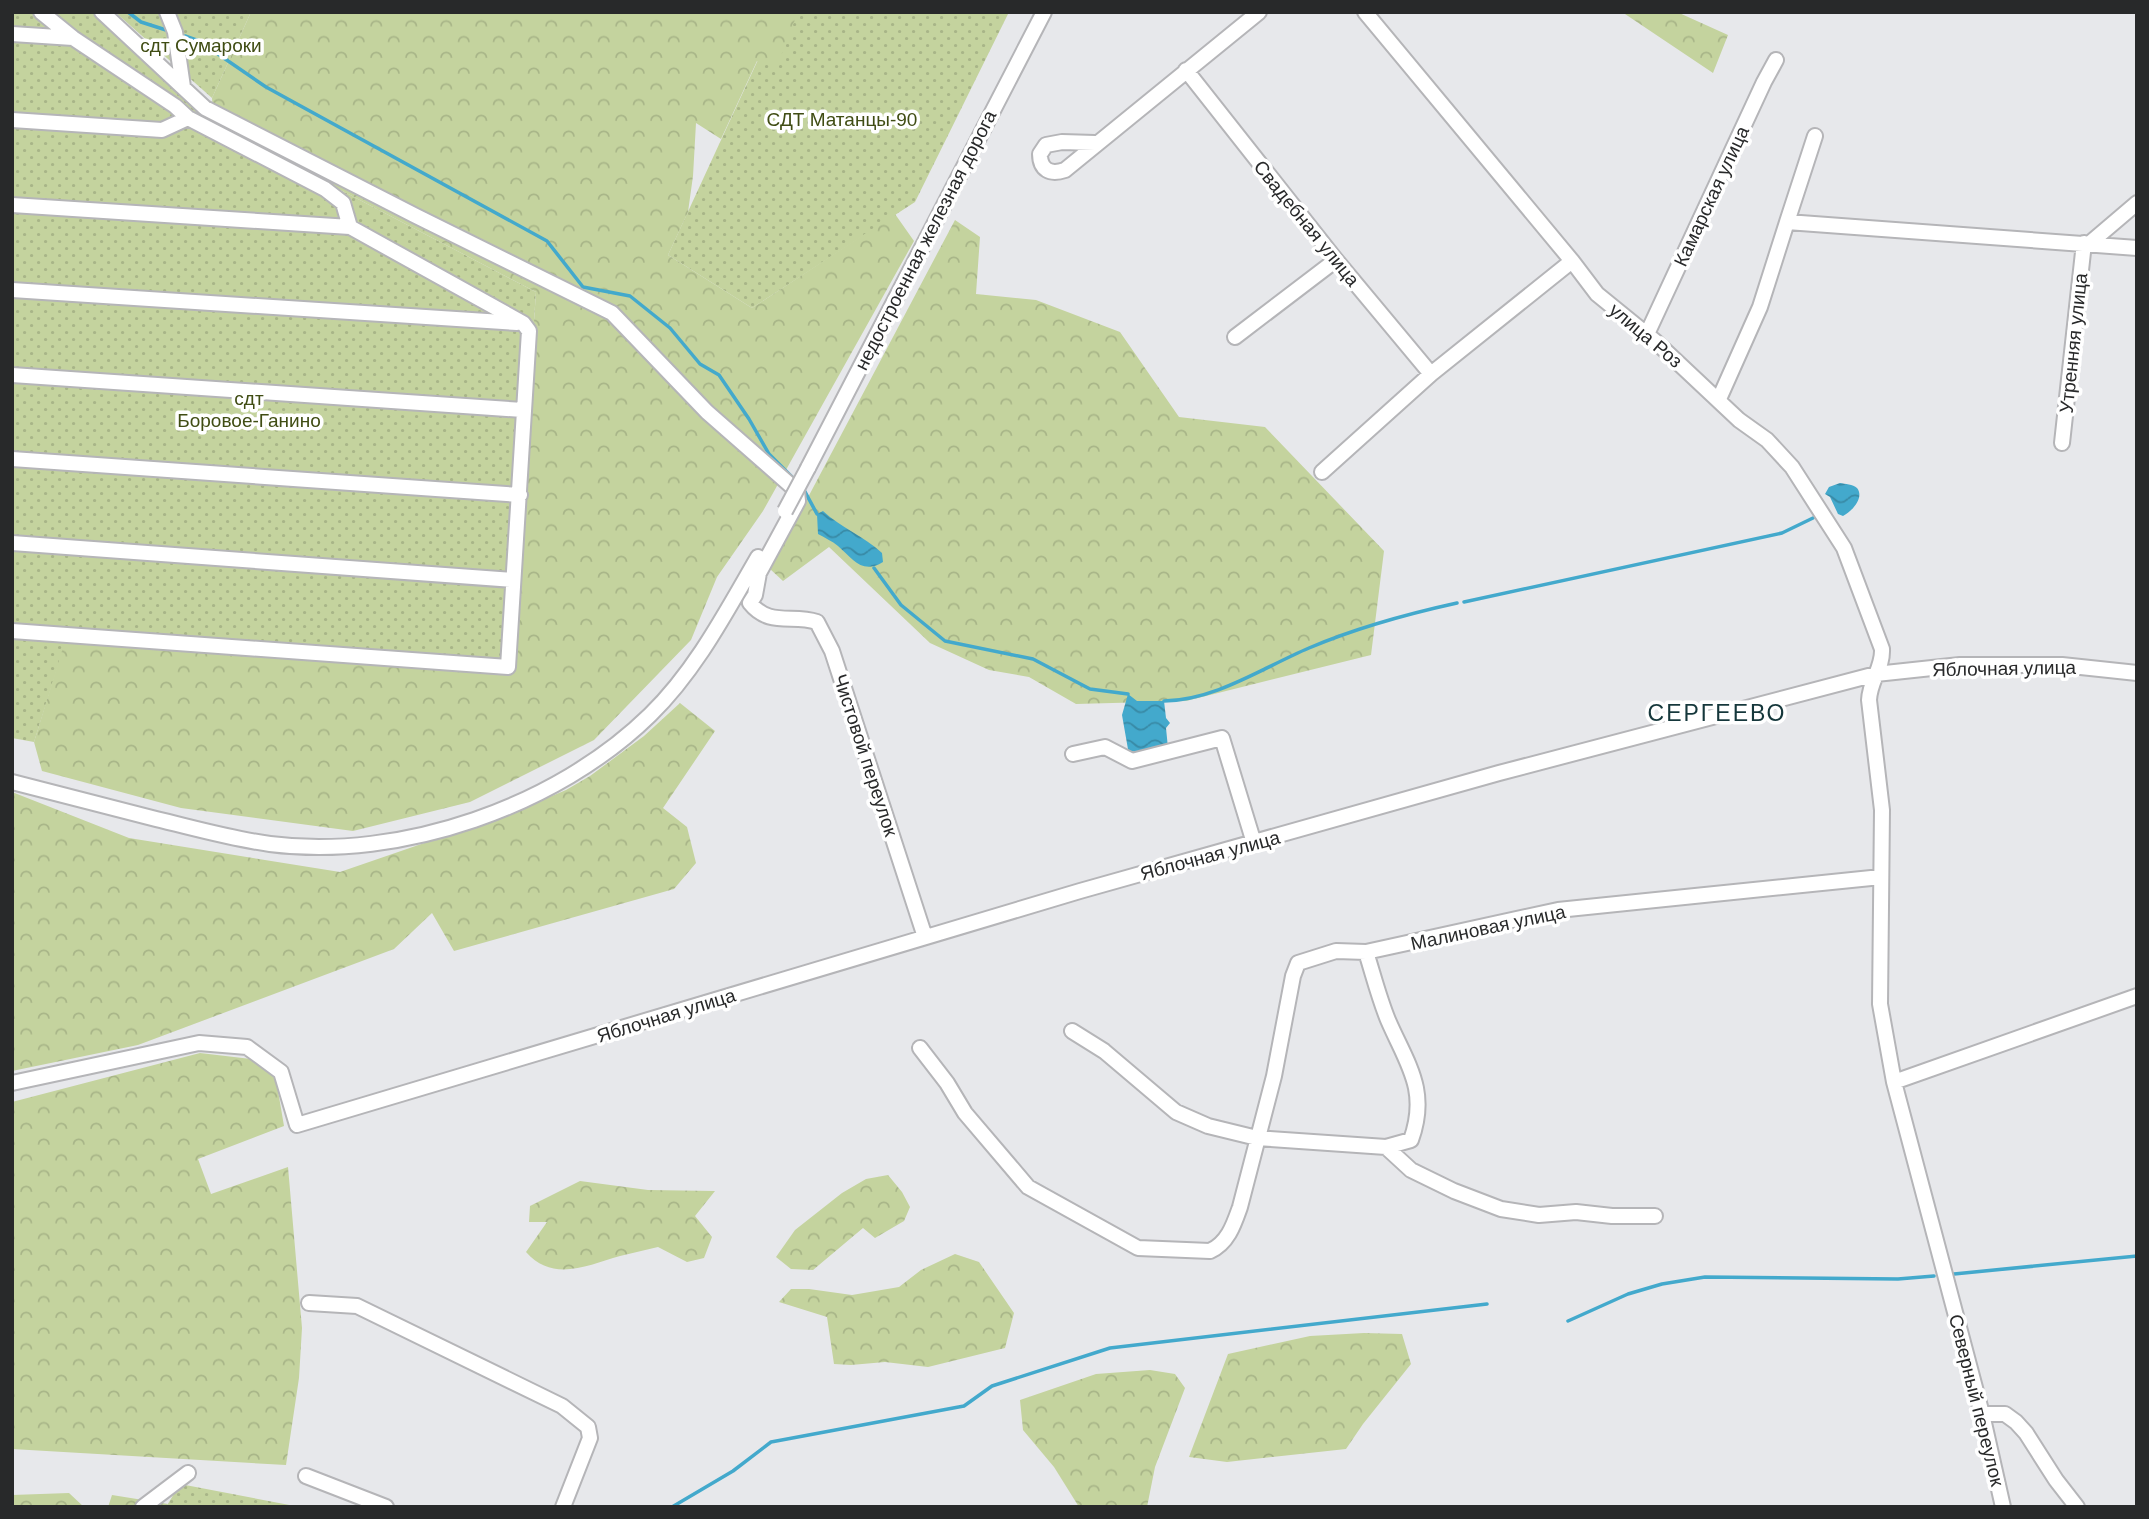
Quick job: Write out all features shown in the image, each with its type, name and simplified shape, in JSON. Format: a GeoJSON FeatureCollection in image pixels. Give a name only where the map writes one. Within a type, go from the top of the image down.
{"type":"FeatureCollection","features":[{"type":"Feature","properties":{"kind":"street"},"geometry":{"type":"LineString","coordinates":[[41,12],[73,38],[188,118],[326,188],[343,203],[350,227]]}},
{"type":"Feature","properties":{"kind":"street"},"geometry":{"type":"LineString","coordinates":[[102,12],[183,88]]}},
{"type":"Feature","properties":{"kind":"street"},"geometry":{"type":"LineString","coordinates":[[167,12],[175,32],[183,88]]}},
{"type":"Feature","properties":{"kind":"street","name":"недостроенная железная дорога"},"geometry":{"type":"LineString","coordinates":[[12,782],[223,836],[273,844],[317,846],[382,842],[407,838],[477,818],[534,795],[576,774],[618,744],[652,713],[693,664],[785,511],[1044,12]]}},
{"type":"Feature","properties":{"kind":"street"},"geometry":{"type":"LineString","coordinates":[[1095,143],[1259,12]]}},
{"type":"Feature","properties":{"kind":"street","name":"улица Роз"},"geometry":{"type":"LineString","coordinates":[[1365,12],[1572,261],[1597,295],[1647,334],[1739,420],[1767,440],[1792,467],[1844,548],[1882,649],[1883,662],[1870,691],[1870,700],[1882,810],[1880,1004],[1894,1082]]}},
{"type":"Feature","properties":{"kind":"street"},"geometry":{"type":"LineString","coordinates":[[12,34],[73,38]]}},
{"type":"Feature","properties":{"kind":"street","name":"Камарская улица"},"geometry":{"type":"LineString","coordinates":[[1647,334],[1776,60]]}},
{"type":"Feature","properties":{"kind":"street","name":"Свадебная улица"},"geometry":{"type":"LineString","coordinates":[[1185,71],[1431,374]]}},
{"type":"Feature","properties":{"kind":"street","name":"Чистовой переулок"},"geometry":{"type":"LineString","coordinates":[[183,88],[205,108],[612,313],[707,412],[797,491],[798,501],[758,573],[755,595],[750,603],[757,612],[768,617],[786,620],[806,618],[817,622],[823,632],[832,652],[925,937]]}},
{"type":"Feature","properties":{"kind":"street"},"geometry":{"type":"LineString","coordinates":[[12,120],[162,130],[188,118]]}},
{"type":"Feature","properties":{"kind":"street"},"geometry":{"type":"LineString","coordinates":[[1719,399],[1760,307],[1815,136]]}},
{"type":"Feature","properties":{"kind":"street"},"geometry":{"type":"LineString","coordinates":[[2087,243],[2137,203]]}},
{"type":"Feature","properties":{"kind":"street"},"geometry":{"type":"LineString","coordinates":[[12,205],[350,227],[523,323],[529,331],[508,667],[12,631]]}},
{"type":"Feature","properties":{"kind":"street"},"geometry":{"type":"LineString","coordinates":[[1787,222],[2137,247]]}},
{"type":"Feature","properties":{"kind":"street","name":"Утренняя улица"},"geometry":{"type":"LineString","coordinates":[[2062,443],[2087,243]]}},
{"type":"Feature","properties":{"kind":"street"},"geometry":{"type":"LineString","coordinates":[[1235,337],[1336,260]]}},
{"type":"Feature","properties":{"kind":"street"},"geometry":{"type":"LineString","coordinates":[[1322,472],[1431,374],[1572,261]]}},
{"type":"Feature","properties":{"kind":"street"},"geometry":{"type":"LineString","coordinates":[[12,290],[523,323]]}},
{"type":"Feature","properties":{"kind":"street"},"geometry":{"type":"LineString","coordinates":[[12,375],[523,411]]}},
{"type":"Feature","properties":{"kind":"street"},"geometry":{"type":"LineString","coordinates":[[12,459],[520,495]]}},
{"type":"Feature","properties":{"kind":"street"},"geometry":{"type":"LineString","coordinates":[[12,543],[512,580]]}},
{"type":"Feature","properties":{"kind":"street","name":"Яблочная улица"},"geometry":{"type":"LineString","coordinates":[[12,1083],[199,1042],[247,1046],[281,1072],[297,1125],[1080,891],[1499,773],[1876,674],[1960,665],[2063,665],[2137,673]]}},
{"type":"Feature","properties":{"kind":"street"},"geometry":{"type":"LineString","coordinates":[[1073,754],[1105,747],[1132,761],[1222,738],[1254,843]]}},
{"type":"Feature","properties":{"kind":"street","name":"Малиновая улица"},"geometry":{"type":"LineString","coordinates":[[1256,1139],[1274,1076],[1298,962],[1336,951],[1366,952],[1558,911],[1881,877]]}},
{"type":"Feature","properties":{"kind":"street"},"geometry":{"type":"LineString","coordinates":[[1072,1031],[1104,1051],[1176,1112],[1208,1126],[1256,1139],[1386,1147],[1410,1140],[1418,1120],[1415,1078],[1387,1018],[1366,952]]}},
{"type":"Feature","properties":{"kind":"street"},"geometry":{"type":"LineString","coordinates":[[1894,1082],[2137,996]]}},
{"type":"Feature","properties":{"kind":"street"},"geometry":{"type":"LineString","coordinates":[[920,1048],[947,1083],[965,1113],[1028,1187],[1138,1248],[1210,1251],[1220,1247],[1233,1227],[1240,1207],[1256,1139]]}},
{"type":"Feature","properties":{"kind":"street","name":"Северный переулок"},"geometry":{"type":"LineString","coordinates":[[1894,1082],[1982,1414],[2003,1507]]}},
{"type":"Feature","properties":{"kind":"street"},"geometry":{"type":"LineString","coordinates":[[1386,1147],[1411,1170],[1454,1191],[1501,1209],[1539,1215],[1576,1212],[1612,1216],[1655,1216]]}},
{"type":"Feature","properties":{"kind":"street"},"geometry":{"type":"LineString","coordinates":[[309,1303],[357,1306],[562,1406],[589,1427],[590,1438],[563,1507]]}},
{"type":"Feature","properties":{"kind":"street"},"geometry":{"type":"LineString","coordinates":[[1982,1414],[2005,1414],[2016,1422],[2077,1507]]}},
{"type":"Feature","properties":{"kind":"street"},"geometry":{"type":"LineString","coordinates":[[143,1507],[188,1473]]}},
{"type":"Feature","properties":{"kind":"street"},"geometry":{"type":"LineString","coordinates":[[306,1476],[386,1507]]}},
{"type":"Feature","properties":{"kind":"green space","name":"сдт Боровое-Ганино"},"geometry":{"type":"Polygon","coordinates":[[[12,12],[92,12],[214,124],[536,292],[509,671],[69,631],[34,742],[12,738],[12,12]]]}},
{"type":"Feature","properties":{"kind":"green space","name":"сдт Сумароки"},"geometry":{"type":"Polygon","coordinates":[[[115,12],[251,12],[212,98],[115,12]]]}},
{"type":"Feature","properties":{"kind":"green space"},"geometry":{"type":"Polygon","coordinates":[[[251,12],[798,12],[779,61],[757,61],[721,139],[696,123],[688,212],[668,255],[752,308],[895,214],[914,241],[763,511],[717,577],[691,640],[594,740],[470,802],[353,831],[181,808],[42,771],[34,742],[68,631],[510,671],[536,292],[214,124],[212,98],[251,12]]]}},
{"type":"Feature","properties":{"kind":"green space","name":"СДТ Матанцы-90"},"geometry":{"type":"Polygon","coordinates":[[[780,12],[1009,12],[915,202],[752,308],[668,255],[780,12]]]}},
{"type":"Feature","properties":{"kind":"green space"},"geometry":{"type":"Polygon","coordinates":[[[1622,12],[1677,12],[1728,35],[1713,73],[1622,12]]]}},
{"type":"Feature","properties":{"kind":"green space"},"geometry":{"type":"Polygon","coordinates":[[[955,220],[980,237],[976,294],[1036,300],[1120,332],[1179,417],[1265,427],[1384,551],[1371,655],[1186,701],[1076,704],[1029,677],[989,670],[930,643],[829,547],[783,581],[770,569],[955,220]]]}},
{"type":"Feature","properties":{"kind":"green space"},"geometry":{"type":"Polygon","coordinates":[[[680,703],[715,731],[663,808],[687,827],[696,863],[674,889],[454,951],[432,913],[394,949],[138,1045],[12,1071],[12,792],[129,838],[340,872],[514,812],[566,790],[590,776],[644,736],[680,703]]]}},
{"type":"Feature","properties":{"kind":"green space"},"geometry":{"type":"Polygon","coordinates":[[[200,1053],[251,1059],[276,1079],[284,1126],[198,1159],[211,1194],[288,1167],[302,1328],[299,1378],[286,1465],[12,1449],[12,1102],[200,1053]]]}},
{"type":"Feature","properties":{"kind":"green space"},"geometry":{"type":"Polygon","coordinates":[[[888,1175],[910,1207],[904,1221],[875,1238],[863,1228],[813,1270],[791,1269],[776,1257],[795,1230],[842,1193],[866,1179],[888,1175]]]}},
{"type":"Feature","properties":{"kind":"green space"},"geometry":{"type":"Polygon","coordinates":[[[580,1181],[648,1190],[715,1191],[695,1216],[712,1237],[704,1258],[687,1262],[658,1247],[571,1269],[548,1267],[536,1261],[526,1252],[547,1222],[529,1222],[530,1206],[580,1181]]]}},
{"type":"Feature","properties":{"kind":"green space"},"geometry":{"type":"Polygon","coordinates":[[[955,1254],[979,1262],[1014,1313],[1005,1348],[928,1367],[885,1362],[834,1364],[827,1317],[779,1302],[791,1289],[852,1295],[899,1287],[921,1270],[955,1254]]]}},
{"type":"Feature","properties":{"kind":"green space"},"geometry":{"type":"Polygon","coordinates":[[[1402,1334],[1411,1364],[1346,1449],[1227,1462],[1189,1457],[1228,1354],[1310,1336],[1402,1334]]]}},
{"type":"Feature","properties":{"kind":"green space"},"geometry":{"type":"Polygon","coordinates":[[[1150,1370],[1175,1374],[1185,1388],[1155,1467],[1147,1507],[1079,1507],[1054,1467],[1023,1430],[1020,1400],[1096,1374],[1150,1370]]]}},
{"type":"Feature","properties":{"kind":"green space"},"geometry":{"type":"Polygon","coordinates":[[[180,1484],[300,1507],[166,1507],[180,1484]]]}},
{"type":"Feature","properties":{"kind":"green space"},"geometry":{"type":"Polygon","coordinates":[[[69,1493],[84,1507],[12,1507],[12,1495],[69,1493]]]}},
{"type":"Feature","properties":{"kind":"green space"},"geometry":{"type":"Polygon","coordinates":[[[112,1495],[168,1504],[166,1507],[108,1507],[112,1495]]]}},
{"type":"Feature","properties":{"kind":"water"},"geometry":{"type":"Polygon","coordinates":[[[1840,483],[1853,486],[1859,492],[1856,504],[1843,516],[1838,514],[1830,497],[1825,494],[1829,487],[1840,483]]]}},
{"type":"Feature","properties":{"kind":"water"},"geometry":{"type":"Polygon","coordinates":[[[823,511],[875,547],[882,553],[883,562],[869,567],[858,564],[836,544],[818,534],[817,514],[823,511]]]}},
{"type":"Feature","properties":{"kind":"water"},"geometry":{"type":"Polygon","coordinates":[[[1128,694],[1137,701],[1164,701],[1166,718],[1170,723],[1166,728],[1168,748],[1129,755],[1122,715],[1128,694]]]}},
{"type":"Feature","properties":{"kind":"waterway"},"geometry":{"type":"LineString","coordinates":[[128,12],[141,22],[166,30]]}},
{"type":"Feature","properties":{"kind":"waterway"},"geometry":{"type":"LineString","coordinates":[[185,36],[199,41],[266,87],[547,241],[583,287],[630,296],[670,328],[700,364],[719,375],[769,454],[795,480]]}},
{"type":"Feature","properties":{"kind":"waterway"},"geometry":{"type":"LineString","coordinates":[[803,488],[817,514]]}},
{"type":"Feature","properties":{"kind":"waterway"},"geometry":{"type":"LineString","coordinates":[[1464,602],[1782,533],[1813,518]]}},
{"type":"Feature","properties":{"kind":"waterway"},"geometry":{"type":"LineString","coordinates":[[874,568],[901,605],[945,641],[1033,659],[1090,689],[1128,694]]}},
{"type":"Feature","properties":{"kind":"waterway"},"geometry":{"type":"LineString","coordinates":[[1164,701],[1220,689],[1345,634],[1457,603]]}},
{"type":"Feature","properties":{"kind":"waterway"},"geometry":{"type":"LineString","coordinates":[[1954,1274],[2137,1256]]}},
{"type":"Feature","properties":{"kind":"waterway"},"geometry":{"type":"LineString","coordinates":[[1568,1321],[1628,1294],[1662,1284],[1705,1277],[1898,1279],[1934,1276]]}},
{"type":"Feature","properties":{"kind":"waterway"},"geometry":{"type":"LineString","coordinates":[[672,1507],[733,1471],[771,1442],[964,1406],[992,1386],[1110,1348],[1487,1304]]}},
{"type":"Feature","properties":{"kind":"district","name":"СЕРГЕЕВО"},"geometry":{"type":"Point","coordinates":[1717,713]}}]}
